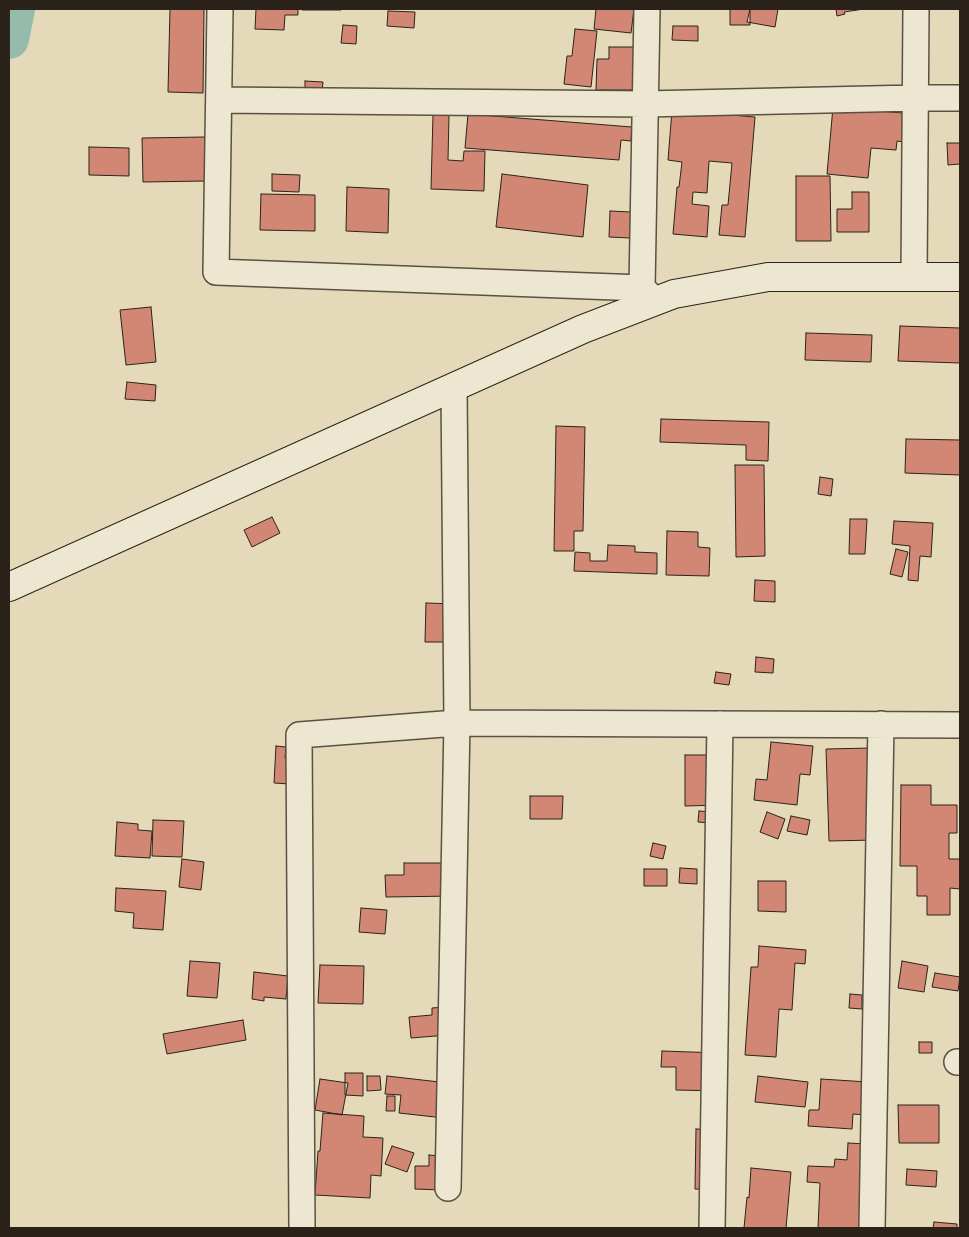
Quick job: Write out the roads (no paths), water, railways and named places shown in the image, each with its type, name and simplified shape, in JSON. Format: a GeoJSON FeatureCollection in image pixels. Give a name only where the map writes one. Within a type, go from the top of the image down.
{"type":"FeatureCollection","features":[{"type":"Feature","properties":{"kind":"main road"},"geometry":{"type":"LineString","coordinates":[[9,587],[583,329],[649,295],[674,294],[768,277],[960,277]]}},
{"type":"Feature","properties":{"kind":"street"},"geometry":{"type":"LineString","coordinates":[[220,9],[216,272],[649,295],[645,104],[647,9]]}},
{"type":"Feature","properties":{"kind":"street"},"geometry":{"type":"LineString","coordinates":[[914,277],[916,9]]}},
{"type":"Feature","properties":{"kind":"street"},"geometry":{"type":"LineString","coordinates":[[219,100],[645,104],[960,98]]}},
{"type":"Feature","properties":{"kind":"street"},"geometry":{"type":"LineString","coordinates":[[448,1188],[457,723],[454,387]]}},
{"type":"Feature","properties":{"kind":"street"},"geometry":{"type":"LineString","coordinates":[[302,1228],[299,735],[457,723],[960,725]]}},
{"type":"Feature","properties":{"kind":"street"},"geometry":{"type":"LineString","coordinates":[[712,1228],[720,724]]}},
{"type":"Feature","properties":{"kind":"street"},"geometry":{"type":"LineString","coordinates":[[872,1228],[881,724]]}},
{"type":"Feature","properties":{"kind":"waterway"},"geometry":{"type":"LineString","coordinates":[[9,39],[15,9]]}}]}
